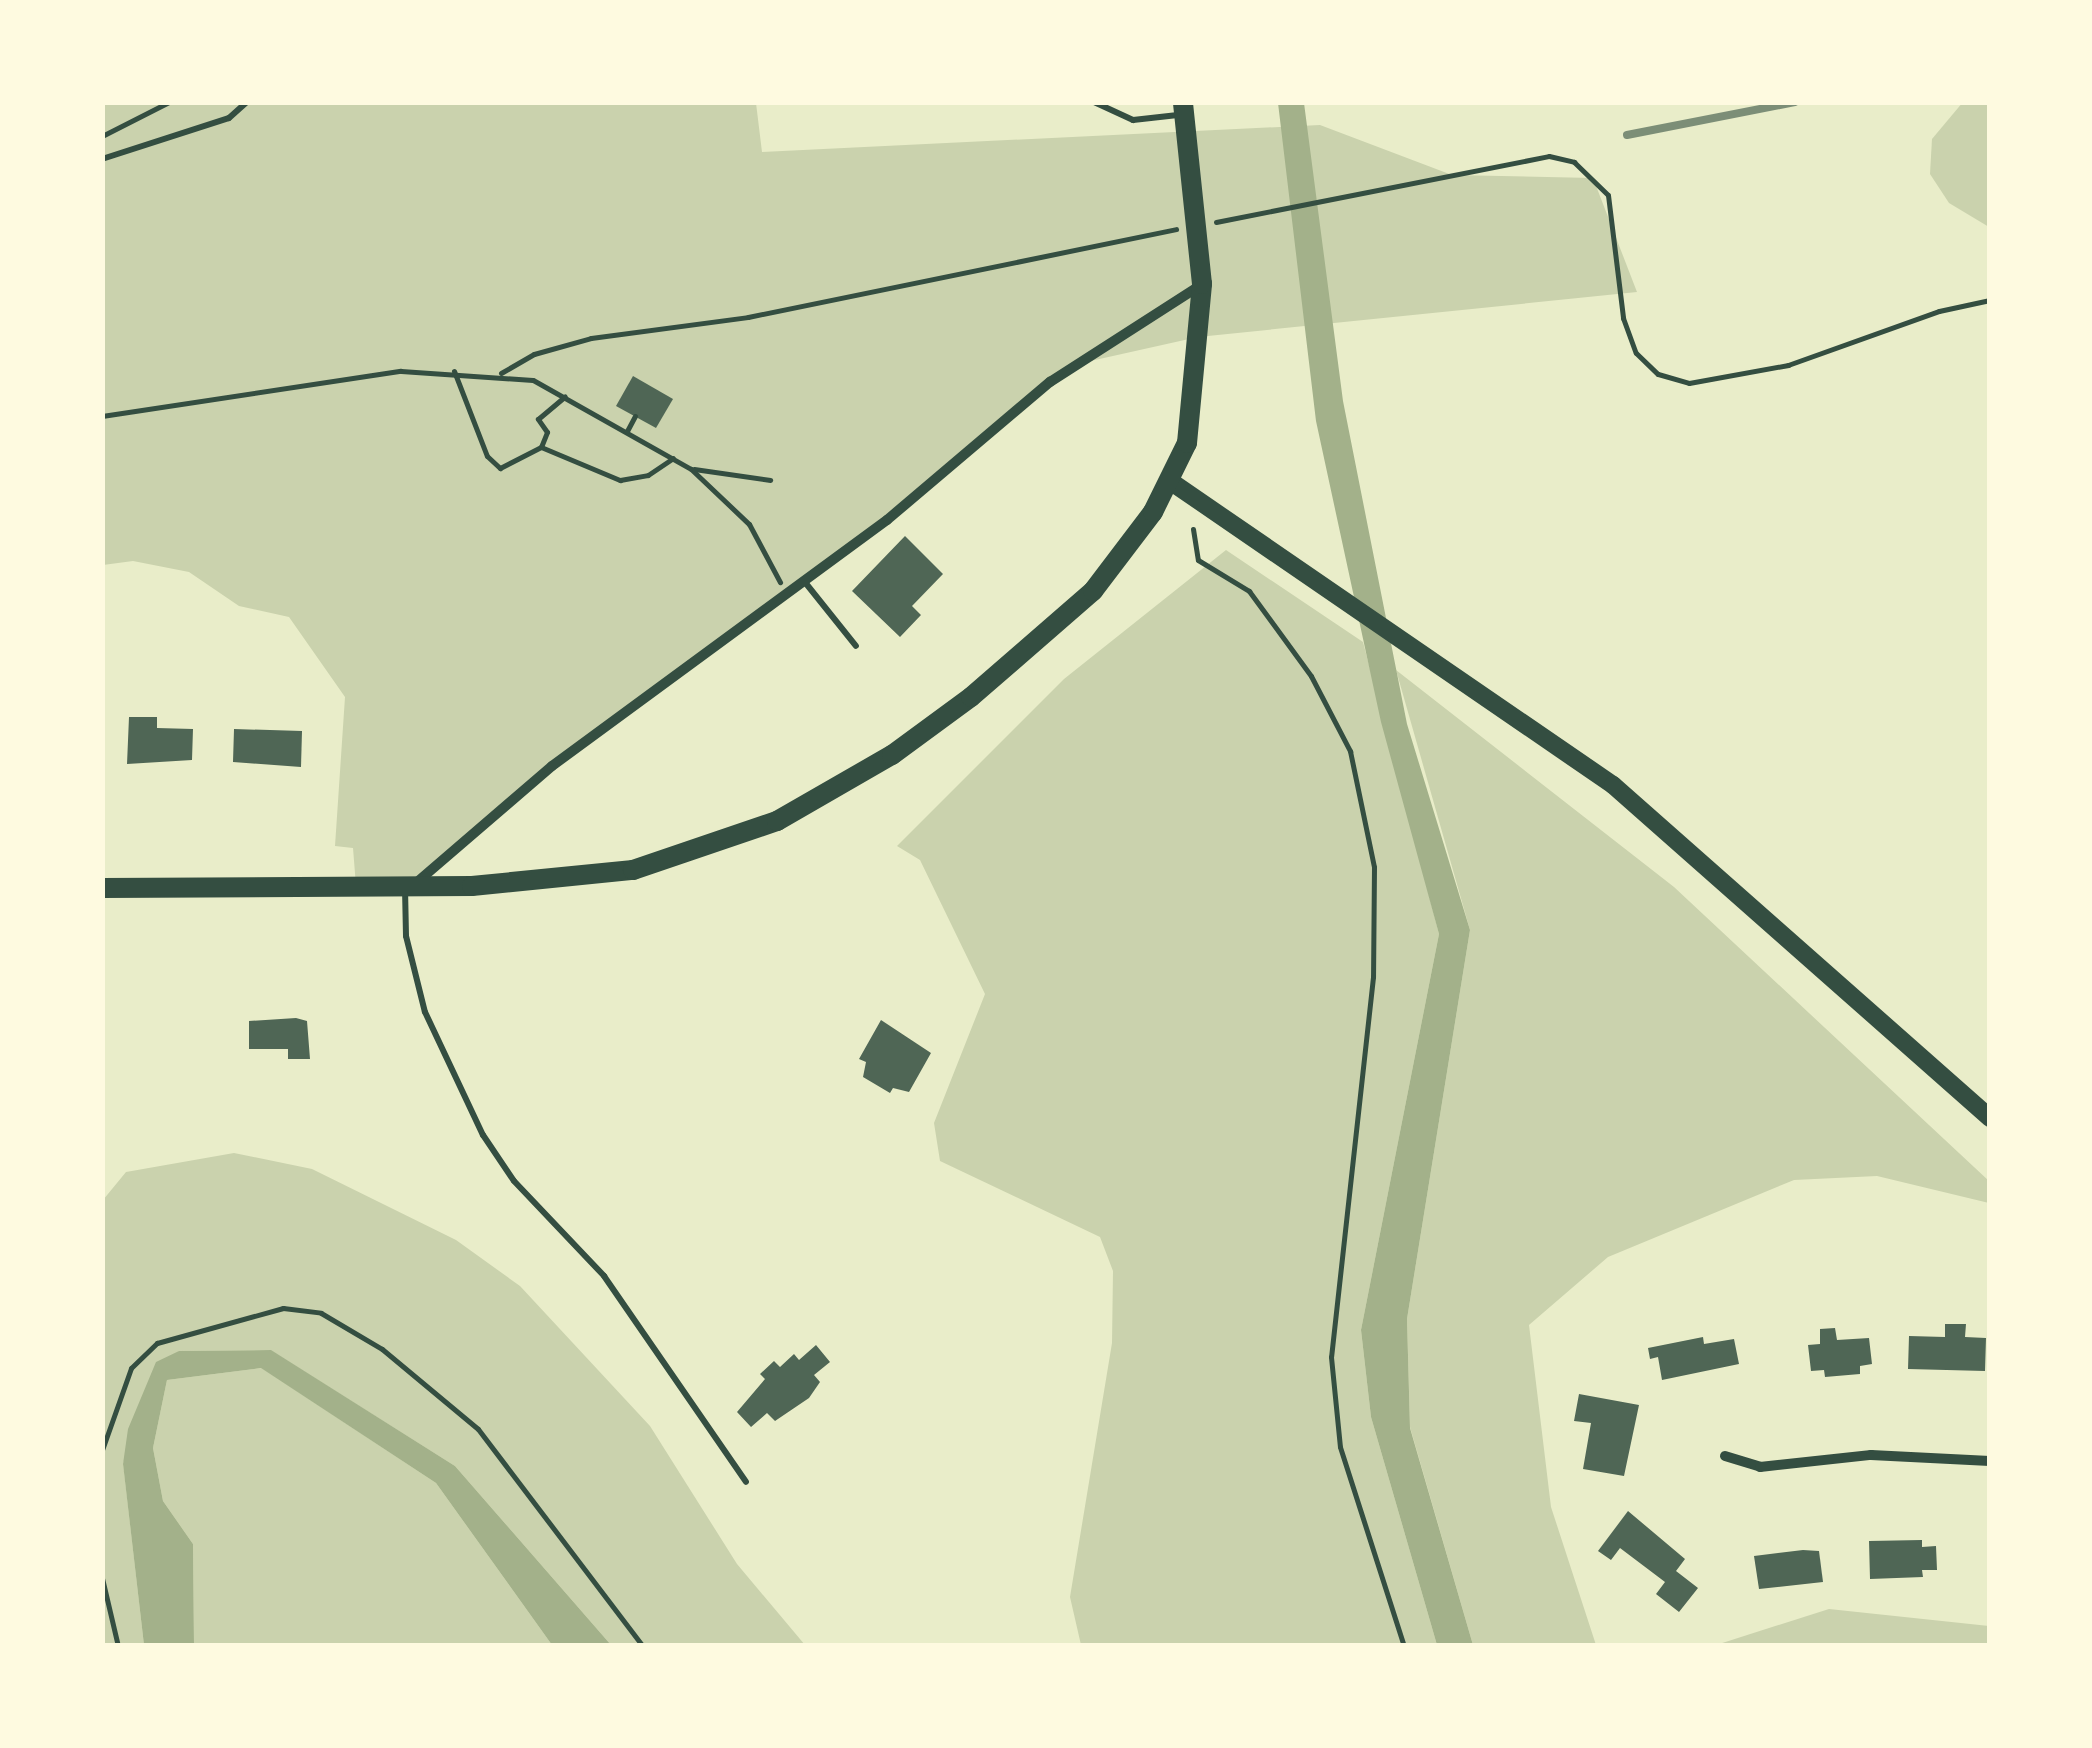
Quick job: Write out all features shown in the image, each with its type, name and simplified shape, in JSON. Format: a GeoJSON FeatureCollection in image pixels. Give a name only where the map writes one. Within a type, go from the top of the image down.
{"type":"FeatureCollection","features":[{"type":"Feature","properties":{"kind":"main road"},"geometry":{"type":"LineString","coordinates":[[102,888],[408,886],[633,870],[777,820],[892,755],[1027,650],[1092,591],[1170,481],[1195,407],[1202,284],[1184,108]]}},
{"type":"Feature","properties":{"kind":"main road"},"geometry":{"type":"LineString","coordinates":[[1170,481],[1612,785],[1990,1118]]}},
{"type":"Feature","properties":{"kind":"street"},"geometry":{"type":"LineString","coordinates":[[408,886],[552,766],[830,562],[1050,382],[1202,284]]}},
{"type":"Feature","properties":{"kind":"street"},"geometry":{"type":"LineString","coordinates":[[1724,1456],[1760,1467],[1871,1455],[1990,1461]]}},
{"type":"Feature","properties":{"kind":"lane"},"geometry":{"type":"LineString","coordinates":[[102,159],[230,118],[247,102]]}},
{"type":"Feature","properties":{"kind":"lane"},"geometry":{"type":"LineString","coordinates":[[1094,102],[1134,120],[1184,108]]}},
{"type":"Feature","properties":{"kind":"lane"},"geometry":{"type":"LineString","coordinates":[[803,580],[856,646]]}},
{"type":"Feature","properties":{"kind":"lane"},"geometry":{"type":"LineString","coordinates":[[408,886],[406,936],[425,1012],[484,1135],[514,1181],[604,1276],[746,1482]]}},
{"type":"Feature","properties":{"kind":"path"},"geometry":{"type":"LineString","coordinates":[[102,136],[170,102]]}},
{"type":"Feature","properties":{"kind":"path"},"geometry":{"type":"LineString","coordinates":[[502,373],[534,354],[591,338],[748,318],[1549,156],[1593,176],[1608,195],[1623,318],[1636,353],[1658,374],[1690,384],[1788,365],[1940,310],[1990,300]]}},
{"type":"Feature","properties":{"kind":"path"},"geometry":{"type":"LineString","coordinates":[[102,416],[401,371],[502,373],[565,395],[691,469],[749,524],[786,593]]}},
{"type":"Feature","properties":{"kind":"path"},"geometry":{"type":"LineString","coordinates":[[454,371],[486,456],[500,468],[541,447],[547,432],[538,418],[548,406],[560,406],[565,395]]}},
{"type":"Feature","properties":{"kind":"path"},"geometry":{"type":"LineString","coordinates":[[627,431],[635,416]]}},
{"type":"Feature","properties":{"kind":"path"},"geometry":{"type":"LineString","coordinates":[[541,447],[620,480],[648,475],[673,458]]}},
{"type":"Feature","properties":{"kind":"path"},"geometry":{"type":"LineString","coordinates":[[691,469],[770,480]]}},
{"type":"Feature","properties":{"kind":"path"},"geometry":{"type":"LineString","coordinates":[[1194,529],[1198,560],[1249,591],[1311,676],[1350,751],[1374,868],[1373,976],[1330,1357],[1340,1447],[1404,1646]]}},
{"type":"Feature","properties":{"kind":"path"},"geometry":{"type":"LineString","coordinates":[[102,1450],[131,1368],[157,1343],[283,1308],[321,1313],[382,1349],[478,1430],[643,1646]]}},
{"type":"Feature","properties":{"kind":"path"},"geometry":{"type":"LineString","coordinates":[[102,1578],[118,1646]]}},
{"type":"Feature","properties":{"kind":"shaded area"},"geometry":{"type":"Polygon","coordinates":[[[1963,102],[1989,103],[1989,227],[1949,203],[1930,174],[1932,139],[1963,102]]]}},
{"type":"Feature","properties":{"kind":"shaded area"},"geometry":{"type":"Polygon","coordinates":[[[102,103],[756,103],[762,152],[1320,125],[1452,175],[1593,178],[1637,292],[1198,337],[1077,364],[830,561],[534,781],[411,887],[356,886],[353,848],[335,846],[345,697],[289,617],[239,606],[189,572],[133,561],[103,565],[102,103]]]}},
{"type":"Feature","properties":{"kind":"shaded area"},"geometry":{"type":"Polygon","coordinates":[[[1278,103],[1304,103],[1343,401],[1407,724],[1470,930],[1407,1319],[1410,1428],[1473,1645],[1437,1645],[1371,1417],[1361,1330],[1439,934],[1381,722],[1316,421],[1278,103]]]}},
{"type":"Feature","properties":{"kind":"shaded area"},"geometry":{"type":"Polygon","coordinates":[[[1226,550],[1363,642],[1439,934],[1361,1330],[1371,1417],[1437,1645],[1081,1645],[1070,1597],[1112,1343],[1113,1271],[1100,1237],[940,1161],[934,1123],[985,994],[920,860],[897,846],[1064,679],[1226,550]]]}},
{"type":"Feature","properties":{"kind":"shaded area"},"geometry":{"type":"Polygon","coordinates":[[[1396,670],[1674,887],[1989,1181],[1989,1203],[1877,1176],[1794,1180],[1608,1257],[1529,1325],[1551,1507],[1596,1645],[1473,1645],[1410,1427],[1407,1319],[1470,930],[1396,670]]]}},
{"type":"Feature","properties":{"kind":"shaded area"},"geometry":{"type":"Polygon","coordinates":[[[234,1153],[312,1169],[456,1240],[520,1286],[650,1426],[737,1564],[805,1645],[611,1645],[455,1466],[270,1350],[179,1351],[123,1463],[144,1645],[103,1646],[103,1200],[126,1172],[234,1153]]]}},
{"type":"Feature","properties":{"kind":"shaded area"},"geometry":{"type":"Polygon","coordinates":[[[271,1350],[455,1466],[611,1645],[552,1645],[436,1483],[261,1368],[167,1380],[153,1448],[163,1501],[193,1544],[194,1645],[144,1645],[123,1464],[128,1429],[156,1362],[179,1351],[271,1350]]]}},
{"type":"Feature","properties":{"kind":"shaded area"},"geometry":{"type":"Polygon","coordinates":[[[262,1368],[436,1483],[552,1645],[194,1645],[193,1544],[163,1501],[153,1448],[167,1380],[262,1368]]]}},
{"type":"Feature","properties":{"kind":"shaded area"},"geometry":{"type":"Polygon","coordinates":[[[1829,1609],[1989,1626],[1989,1645],[1716,1645],[1829,1609]]]}},
{"type":"Feature","properties":{"kind":"building"},"geometry":{"type":"Polygon","coordinates":[[[633,376],[673,399],[656,428],[616,406],[633,376]]]}},
{"type":"Feature","properties":{"kind":"building"},"geometry":{"type":"Polygon","coordinates":[[[905,536],[943,574],[912,606],[921,615],[900,637],[852,591],[905,536]]]}},
{"type":"Feature","properties":{"kind":"building"},"geometry":{"type":"Polygon","coordinates":[[[129,717],[157,717],[157,728],[193,729],[192,760],[127,764],[129,717]]]}},
{"type":"Feature","properties":{"kind":"building"},"geometry":{"type":"Polygon","coordinates":[[[234,729],[302,731],[301,767],[233,762],[234,729]]]}},
{"type":"Feature","properties":{"kind":"building"},"geometry":{"type":"Polygon","coordinates":[[[881,1020],[931,1053],[909,1092],[893,1088],[890,1093],[863,1077],[866,1062],[859,1059],[881,1020]]]}},
{"type":"Feature","properties":{"kind":"building"},"geometry":{"type":"Polygon","coordinates":[[[249,1021],[307,1021],[310,1059],[288,1059],[288,1049],[249,1049],[249,1021]]]}},
{"type":"Feature","properties":{"kind":"building"},"geometry":{"type":"Polygon","coordinates":[[[1945,1324],[1966,1324],[1965,1337],[1986,1338],[1985,1371],[1908,1369],[1909,1336],[1945,1337],[1945,1324]]]}},
{"type":"Feature","properties":{"kind":"building"},"geometry":{"type":"Polygon","coordinates":[[[1835,1328],[1837,1340],[1869,1338],[1872,1364],[1860,1366],[1860,1374],[1825,1377],[1824,1370],[1811,1371],[1808,1345],[1820,1344],[1820,1329],[1835,1328]]]}},
{"type":"Feature","properties":{"kind":"building"},"geometry":{"type":"Polygon","coordinates":[[[1703,1337],[1704,1344],[1734,1339],[1739,1364],[1662,1380],[1658,1357],[1650,1359],[1648,1348],[1703,1337]]]}},
{"type":"Feature","properties":{"kind":"building"},"geometry":{"type":"Polygon","coordinates":[[[816,1345],[830,1362],[814,1375],[820,1382],[809,1398],[775,1421],[767,1413],[751,1427],[737,1412],[765,1379],[760,1374],[774,1361],[780,1367],[794,1354],[799,1360],[816,1345]]]}},
{"type":"Feature","properties":{"kind":"building"},"geometry":{"type":"Polygon","coordinates":[[[1579,1394],[1639,1405],[1624,1476],[1583,1469],[1591,1423],[1574,1421],[1579,1394]]]}},
{"type":"Feature","properties":{"kind":"building"},"geometry":{"type":"Polygon","coordinates":[[[1628,1511],[1685,1559],[1676,1571],[1698,1588],[1679,1612],[1656,1594],[1665,1582],[1620,1548],[1611,1560],[1598,1551],[1628,1511]]]}},
{"type":"Feature","properties":{"kind":"building"},"geometry":{"type":"Polygon","coordinates":[[[1922,1540],[1922,1547],[1936,1546],[1937,1570],[1922,1570],[1923,1577],[1870,1579],[1869,1541],[1922,1540]]]}},
{"type":"Feature","properties":{"kind":"building"},"geometry":{"type":"Polygon","coordinates":[[[1819,1551],[1823,1582],[1759,1589],[1754,1556],[1819,1551]]]}},
{"type":"Feature","properties":{"kind":"railway"},"geometry":{"type":"LineString","coordinates":[[1627,135],[1795,102]]}}]}
